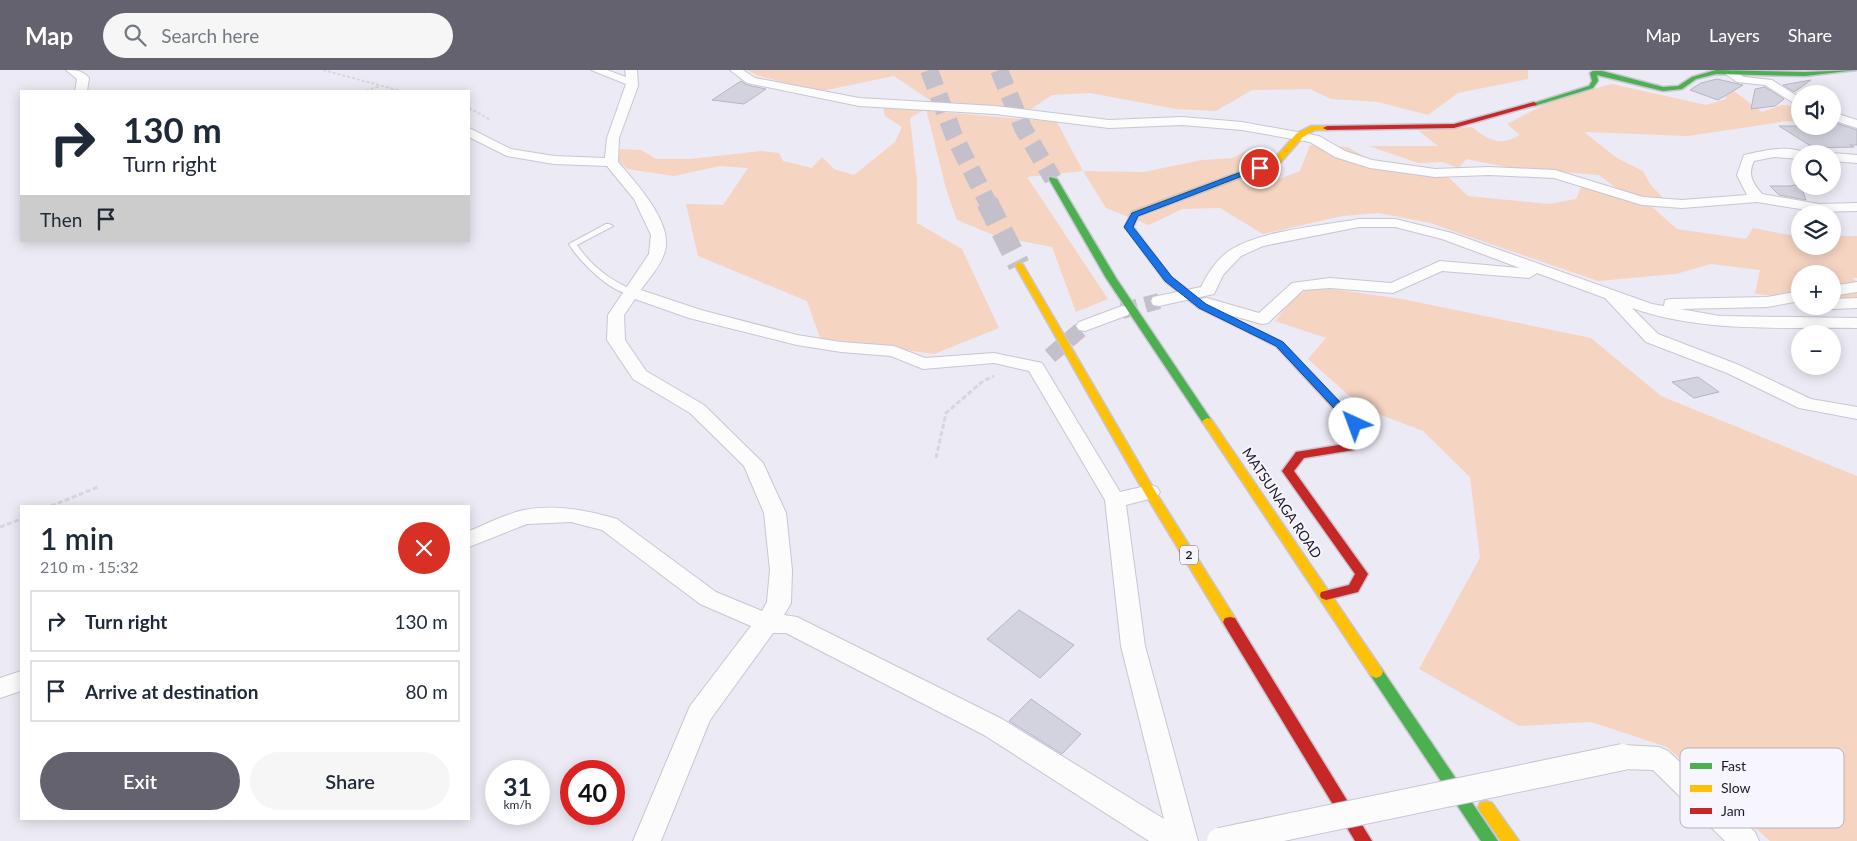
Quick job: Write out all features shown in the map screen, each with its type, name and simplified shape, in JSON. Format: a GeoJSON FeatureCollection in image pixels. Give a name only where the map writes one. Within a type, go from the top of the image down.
{"type":"FeatureCollection","features":[{"type":"Feature","properties":{"kind":"main road"},"geometry":{"type":"LineString","coordinates":[[1326,595],[1353,588],[1362,574],[1288,471],[1300,455],[1350,447],[1355,424],[1280,344],[1202,306],[1192,296],[1168,279],[1128,227],[1135,214],[1278,161],[1300,135],[1314,128],[1454,126],[1516,111],[1560,95],[1591,87],[1595,81],[1593,73],[1602,72],[1663,89],[1680,88],[1694,78],[1716,72],[1805,74],[1854,70]]}},
{"type":"Feature","properties":{"kind":"main road","name":"MATSUNAGA ROAD"},"geometry":{"type":"LineString","coordinates":[[1053,179],[1112,278],[1490,841]]}},
{"type":"Feature","properties":{"kind":"main road","name":"2"},"geometry":{"type":"LineString","coordinates":[[1019,265],[1150,492],[1364,841]]}},
{"type":"Feature","properties":{"kind":"main road"},"geometry":{"type":"LineString","coordinates":[[1358,643],[1511,841]]}},
{"type":"Feature","properties":{"kind":"street"},"geometry":{"type":"LineString","coordinates":[[72,70],[83,78],[81,90]]}},
{"type":"Feature","properties":{"kind":"street"},"geometry":{"type":"LineString","coordinates":[[597,70],[616,78],[631,75],[632,86],[613,138],[611,162],[641,198],[659,235],[657,254],[616,315],[616,340],[639,375],[697,409],[753,463],[775,513],[782,570],[779,603],[699,714],[648,841]]}},
{"type":"Feature","properties":{"kind":"street"},"geometry":{"type":"LineString","coordinates":[[736,70],[751,80],[859,102],[995,110],[1109,124],[1182,121],[1242,126],[1314,139],[1340,154],[1370,164],[1435,173],[1488,171],[1555,174],[1642,201],[1682,204],[1757,198],[1819,208],[1857,207]]}},
{"type":"Feature","properties":{"kind":"street"},"geometry":{"type":"LineString","coordinates":[[1730,73],[1741,80],[1768,82],[1791,97]]}},
{"type":"Feature","properties":{"kind":"street"},"geometry":{"type":"LineString","coordinates":[[1841,119],[1857,124]]}},
{"type":"Feature","properties":{"kind":"street"},"geometry":{"type":"LineString","coordinates":[[470,133],[507,152],[554,160],[611,162]]}},
{"type":"Feature","properties":{"kind":"street"},"geometry":{"type":"LineString","coordinates":[[1757,198],[1744,180],[1742,170],[1749,158],[1774,153],[1791,154]]}},
{"type":"Feature","properties":{"kind":"street"},"geometry":{"type":"LineString","coordinates":[[1841,158],[1857,159]]}},
{"type":"Feature","properties":{"kind":"street"},"geometry":{"type":"LineString","coordinates":[[1159,301],[1192,296],[1208,291],[1216,273],[1236,253],[1259,242],[1359,223],[1396,223],[1447,236],[1648,308],[1720,321],[1857,323]]}},
{"type":"Feature","properties":{"kind":"street"},"geometry":{"type":"LineString","coordinates":[[1192,296],[1216,308],[1262,319],[1298,286],[1330,282],[1393,288],[1440,266],[1556,276]]}},
{"type":"Feature","properties":{"kind":"street"},"geometry":{"type":"LineString","coordinates":[[1841,290],[1857,287]]}},
{"type":"Feature","properties":{"kind":"street"},"geometry":{"type":"LineString","coordinates":[[631,292],[695,314],[797,340],[841,347],[894,351],[923,364],[994,358],[1043,361],[1115,500],[1133,646],[1184,841]]}},
{"type":"Feature","properties":{"kind":"street"},"geometry":{"type":"LineString","coordinates":[[1610,295],[1631,295],[1658,303],[1676,304],[1767,302],[1791,298]]}},
{"type":"Feature","properties":{"kind":"street"},"geometry":{"type":"LineString","coordinates":[[1610,295],[1652,338],[1734,369],[1806,404],[1857,413]]}},
{"type":"Feature","properties":{"kind":"street"},"geometry":{"type":"LineString","coordinates":[[1841,304],[1857,303]]}},
{"type":"Feature","properties":{"kind":"street"},"geometry":{"type":"LineString","coordinates":[[1688,315],[1685,309],[1791,306]]}},
{"type":"Feature","properties":{"kind":"street"},"geometry":{"type":"LineString","coordinates":[[1085,326],[1122,311]]}},
{"type":"Feature","properties":{"kind":"street"},"geometry":{"type":"LineString","coordinates":[[1115,500],[1150,492]]}},
{"type":"Feature","properties":{"kind":"street"},"geometry":{"type":"LineString","coordinates":[[470,539],[525,517],[571,515],[609,524],[708,598],[766,623],[789,624],[993,726],[1174,841]]}},
{"type":"Feature","properties":{"kind":"street"},"geometry":{"type":"LineString","coordinates":[[0,688],[20,681]]}},
{"type":"Feature","properties":{"kind":"street"},"geometry":{"type":"LineString","coordinates":[[1220,841],[1623,757],[1659,759],[1680,779]]}},
{"type":"Feature","properties":{"kind":"street"},"geometry":{"type":"LineString","coordinates":[[1731,828],[1745,841]]}},
{"type":"Feature","properties":{"kind":"lane"},"geometry":{"type":"LineString","coordinates":[[609,226],[573,244],[578,254],[622,289],[631,292]]}},
{"type":"Feature","properties":{"kind":"path"},"geometry":{"type":"LineString","coordinates":[[323,70],[398,90]]}},
{"type":"Feature","properties":{"kind":"path"},"geometry":{"type":"LineString","coordinates":[[368,90],[381,85]]}},
{"type":"Feature","properties":{"kind":"path"},"geometry":{"type":"LineString","coordinates":[[470,109],[491,120]]}},
{"type":"Feature","properties":{"kind":"path"},"geometry":{"type":"LineString","coordinates":[[936,458],[946,414],[983,381],[999,374]]}},
{"type":"Feature","properties":{"kind":"path"},"geometry":{"type":"LineString","coordinates":[[53,505],[98,487]]}},
{"type":"Feature","properties":{"kind":"path"},"geometry":{"type":"LineString","coordinates":[[0,528],[20,519]]}},
{"type":"Feature","properties":{"kind":"shaded area"},"geometry":{"type":"Polygon","coordinates":[[[747,70],[1528,70],[1528,79],[1458,93],[1428,115],[1378,102],[1331,99],[1310,89],[1252,90],[1216,111],[1176,109],[1090,93],[1052,95],[1028,111],[937,105],[894,76],[817,92],[757,75],[747,70]]]}},
{"type":"Feature","properties":{"kind":"shaded area"},"geometry":{"type":"Polygon","coordinates":[[[1612,84],[1706,105],[1726,99],[1723,88],[1731,89],[1762,112],[1782,105],[1791,106],[1791,121],[1688,136],[1584,132],[1617,158],[1643,171],[1650,184],[1665,200],[1624,194],[1599,175],[1512,168],[1466,159],[1459,168],[1442,162],[1418,163],[1369,146],[1438,146],[1419,131],[1472,127],[1489,139],[1506,140],[1520,135],[1507,124],[1557,98],[1612,84]]]}},
{"type":"Feature","properties":{"kind":"shaded area"},"geometry":{"type":"Polygon","coordinates":[[[883,107],[923,110],[910,118],[917,180],[917,223],[962,249],[999,328],[934,354],[820,338],[807,301],[698,256],[686,204],[723,205],[748,168],[720,166],[674,176],[627,169],[618,160],[620,149],[641,150],[656,159],[690,159],[761,151],[779,153],[783,161],[812,168],[822,157],[834,169],[854,175],[895,142],[902,127],[885,116],[883,107]]]}},
{"type":"Feature","properties":{"kind":"shaded area"},"geometry":{"type":"Polygon","coordinates":[[[926,111],[1057,122],[1083,171],[1027,177],[1108,299],[1076,312],[1052,247],[996,236],[957,220],[946,189],[926,111]]]}},
{"type":"Feature","properties":{"kind":"shaded area"},"geometry":{"type":"Polygon","coordinates":[[[1310,145],[1347,147],[1377,163],[1447,176],[1468,196],[1549,204],[1576,199],[1581,187],[1651,206],[1677,229],[1746,239],[1753,228],[1791,235],[1791,255],[1841,255],[1841,236],[1857,236],[1857,278],[1852,278],[1857,282],[1857,298],[1841,299],[1841,265],[1791,265],[1791,297],[1755,294],[1760,270],[1711,264],[1676,274],[1598,281],[1430,223],[1379,213],[1342,216],[1263,234],[1220,208],[1182,209],[1149,225],[1106,208],[1083,171],[1144,172],[1202,160],[1233,158],[1253,147],[1279,179],[1300,171],[1310,145]]]}},
{"type":"Feature","properties":{"kind":"shaded area"},"geometry":{"type":"Polygon","coordinates":[[[1318,287],[1402,299],[1591,338],[1661,396],[1857,476],[1857,841],[1770,841],[1756,828],[1844,828],[1844,748],[1680,748],[1680,759],[1667,747],[1591,722],[1519,726],[1419,669],[1480,558],[1470,477],[1423,431],[1363,408],[1308,359],[1326,338],[1275,321],[1297,294],[1318,287]]]}},
{"type":"Feature","properties":{"kind":"building"},"geometry":{"type":"Polygon","coordinates":[[[1717,79],[1743,85],[1718,100],[1690,90],[1701,83],[1717,79]]]}},
{"type":"Feature","properties":{"kind":"building"},"geometry":{"type":"Polygon","coordinates":[[[1811,80],[1804,85],[1791,85],[1791,90],[1783,85],[1811,80]]]}},
{"type":"Feature","properties":{"kind":"building"},"geometry":{"type":"Polygon","coordinates":[[[741,81],[747,85],[766,89],[744,104],[712,100],[741,81]]]}},
{"type":"Feature","properties":{"kind":"building"},"geometry":{"type":"Polygon","coordinates":[[[1765,87],[1784,99],[1775,106],[1751,109],[1755,89],[1765,87]]]}},
{"type":"Feature","properties":{"kind":"building"},"geometry":{"type":"Polygon","coordinates":[[[1841,125],[1857,130],[1857,145],[1850,145],[1854,147],[1809,145],[1793,135],[1841,135],[1841,125]]]}},
{"type":"Feature","properties":{"kind":"building"},"geometry":{"type":"Polygon","coordinates":[[[1779,126],[1791,126],[1791,134],[1779,126]]]}},
{"type":"Feature","properties":{"kind":"building"},"geometry":{"type":"Polygon","coordinates":[[[1770,186],[1790,186],[1791,195],[1804,195],[1806,200],[1779,195],[1770,186]]]}},
{"type":"Feature","properties":{"kind":"building"},"geometry":{"type":"Polygon","coordinates":[[[1698,377],[1719,392],[1694,398],[1672,382],[1698,377]]]}},
{"type":"Feature","properties":{"kind":"building"},"geometry":{"type":"Polygon","coordinates":[[[1019,610],[1074,645],[1040,678],[987,639],[1019,610]]]}},
{"type":"Feature","properties":{"kind":"building"},"geometry":{"type":"Polygon","coordinates":[[[1031,699],[1081,734],[1062,754],[1009,721],[1031,699]]]}},
{"type":"Feature","properties":{"kind":"tunnel"},"geometry":{"type":"LineString","coordinates":[[929,70],[954,136],[988,203]]}},
{"type":"Feature","properties":{"kind":"tunnel"},"geometry":{"type":"LineString","coordinates":[[999,70],[1023,128],[1053,179]]}},
{"type":"Feature","properties":{"kind":"tunnel"},"geometry":{"type":"LineString","coordinates":[[987,202],[1019,265]]}},
{"type":"Feature","properties":{"kind":"tunnel"},"geometry":{"type":"LineString","coordinates":[[1122,311],[1159,301]]}},
{"type":"Feature","properties":{"kind":"tunnel"},"geometry":{"type":"LineString","coordinates":[[1050,356],[1085,326]]}},
{"type":"Feature","properties":{"kind":"traffic: fast"},"geometry":{"type":"LineString","coordinates":[[1534,104],[1591,87],[1595,81],[1593,73],[1602,73],[1663,89],[1680,88],[1694,78],[1716,72],[1805,74],[1854,70]]}},
{"type":"Feature","properties":{"kind":"traffic: fast"},"geometry":{"type":"LineString","coordinates":[[1053,179],[1111,278],[1207,421]]}},
{"type":"Feature","properties":{"kind":"traffic: fast"},"geometry":{"type":"LineString","coordinates":[[1376,672],[1490,841]]}},
{"type":"Feature","properties":{"kind":"traffic: slow"},"geometry":{"type":"LineString","coordinates":[[1253,331],[1202,306],[1168,279],[1129,227],[1135,214],[1277,161],[1300,135],[1314,128],[1327,128]]}},
{"type":"Feature","properties":{"kind":"traffic: slow"},"geometry":{"type":"LineString","coordinates":[[1019,265],[1150,492],[1230,622]]}},
{"type":"Feature","properties":{"kind":"traffic: slow"},"geometry":{"type":"LineString","coordinates":[[1207,421],[1376,672]]}},
{"type":"Feature","properties":{"kind":"traffic: slow"},"geometry":{"type":"LineString","coordinates":[[1486,808],[1511,841]]}},
{"type":"Feature","properties":{"kind":"traffic: jam"},"geometry":{"type":"LineString","coordinates":[[1327,128],[1454,126],[1534,104]]}},
{"type":"Feature","properties":{"kind":"traffic: jam"},"geometry":{"type":"LineString","coordinates":[[1253,331],[1279,344],[1355,424],[1350,447],[1300,455],[1288,471],[1362,574],[1353,589],[1326,595]]}},
{"type":"Feature","properties":{"kind":"traffic: jam"},"geometry":{"type":"LineString","coordinates":[[1230,622],[1364,841]]}},
{"type":"Feature","properties":{"kind":"route"},"geometry":{"type":"LineString","coordinates":[[1260,168],[1135,214],[1128,227],[1168,279],[1192,296],[1202,306],[1280,344],[1355,424]]}}]}
